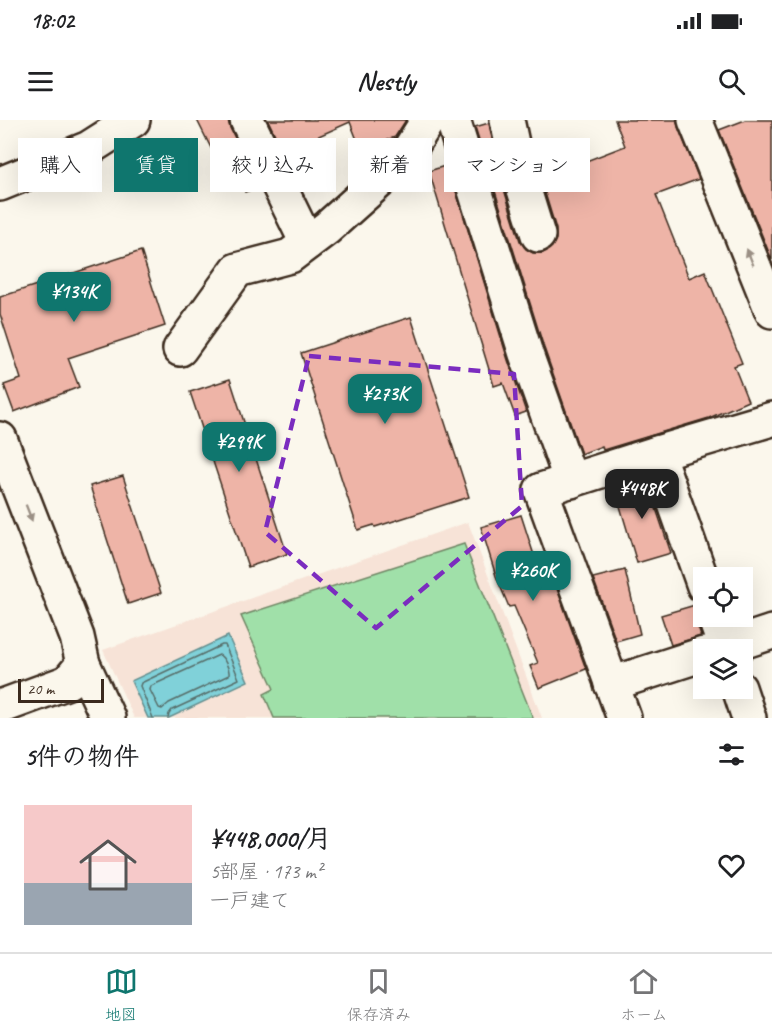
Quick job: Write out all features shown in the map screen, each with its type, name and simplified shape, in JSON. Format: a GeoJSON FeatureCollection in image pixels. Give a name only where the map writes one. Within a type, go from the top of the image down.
{"type":"FeatureCollection","features":[{"type":"Feature","properties":{"kind":"street"},"geometry":{"type":"LineString","coordinates":[[0,184],[89,148],[133,120]]}},
{"type":"Feature","properties":{"kind":"street"},"geometry":{"type":"LineString","coordinates":[[248,120],[299,250]]}},
{"type":"Feature","properties":{"kind":"street"},"geometry":{"type":"LineString","coordinates":[[180,349],[237,270],[299,250],[404,160],[428,120]]}},
{"type":"Feature","properties":{"kind":"street"},"geometry":{"type":"LineString","coordinates":[[453,120],[525,354],[571,481]]}},
{"type":"Feature","properties":{"kind":"street"},"geometry":{"type":"LineString","coordinates":[[507,120],[511,138]]}},
{"type":"Feature","properties":{"kind":"street"},"geometry":{"type":"LineString","coordinates":[[695,120],[772,311]]}},
{"type":"Feature","properties":{"kind":"street"},"geometry":{"type":"LineString","coordinates":[[525,192],[538,235]]}},
{"type":"Feature","properties":{"kind":"street"},"geometry":{"type":"LineString","coordinates":[[624,718],[541,490],[772,419]]}},
{"type":"Feature","properties":{"kind":"street"},"geometry":{"type":"LineString","coordinates":[[0,439],[77,637],[83,664],[108,718]]}},
{"type":"Feature","properties":{"kind":"street"},"geometry":{"type":"LineString","coordinates":[[657,453],[697,567]]}},
{"type":"Feature","properties":{"kind":"street"},"geometry":{"type":"LineString","coordinates":[[751,639],[772,632]]}},
{"type":"Feature","properties":{"kind":"street"},"geometry":{"type":"LineString","coordinates":[[611,684],[693,658]]}},
{"type":"Feature","properties":{"kind":"street"},"geometry":{"type":"LineString","coordinates":[[0,707],[68,682],[83,664]]}},
{"type":"Feature","properties":{"kind":"street"},"geometry":{"type":"LineString","coordinates":[[743,699],[749,718]]}},
{"type":"Feature","properties":{"kind":"highlighted area"},"geometry":{"type":"Polygon","coordinates":[[[309,356],[514,374],[522,506],[376,628],[265,532],[309,356]]]}},
{"type":"Feature","properties":{"kind":"shaded area"},"geometry":{"type":"Polygon","coordinates":[[[468,522],[542,718],[134,718],[103,650],[468,522]]]}},
{"type":"Feature","properties":{"kind":"green space"},"geometry":{"type":"Polygon","coordinates":[[[464,544],[533,718],[274,718],[264,694],[274,689],[241,616],[464,544]]]}},
{"type":"Feature","properties":{"kind":"water"},"geometry":{"type":"Polygon","coordinates":[[[228,636],[248,681],[169,718],[148,718],[131,681],[228,636]]]}},
{"type":"Feature","properties":{"kind":"building"},"geometry":{"type":"Polygon","coordinates":[[[197,120],[228,120],[235,138],[210,138],[210,146],[197,120]]]}},
{"type":"Feature","properties":{"kind":"building"},"geometry":{"type":"Polygon","coordinates":[[[268,120],[406,120],[392,138],[356,138],[350,122],[314,138],[276,138],[268,120]]]}},
{"type":"Feature","properties":{"kind":"building"},"geometry":{"type":"Polygon","coordinates":[[[615,120],[677,120],[699,179],[656,195],[689,278],[705,271],[742,363],[734,366],[748,401],[709,418],[603,450],[602,446],[581,454],[544,348],[495,192],[505,192],[520,241],[526,249],[533,253],[543,253],[552,247],[556,239],[556,229],[545,192],[590,192],[590,159],[625,146],[615,120]]]}},
{"type":"Feature","properties":{"kind":"building"},"geometry":{"type":"Polygon","coordinates":[[[745,120],[772,120],[772,260],[719,130],[745,120]]]}},
{"type":"Feature","properties":{"kind":"building"},"geometry":{"type":"Polygon","coordinates":[[[489,123],[492,138],[478,138],[475,127],[489,123]]]}},
{"type":"Feature","properties":{"kind":"building"},"geometry":{"type":"Polygon","coordinates":[[[444,166],[444,192],[456,192],[526,412],[515,416],[503,383],[494,386],[432,181],[432,170],[444,166]]]}},
{"type":"Feature","properties":{"kind":"building"},"geometry":{"type":"Polygon","coordinates":[[[141,251],[165,326],[68,358],[79,387],[14,412],[4,385],[21,379],[0,314],[0,297],[141,251]]]}},
{"type":"Feature","properties":{"kind":"building"},"geometry":{"type":"Polygon","coordinates":[[[411,317],[469,497],[375,527],[374,525],[358,530],[301,353],[411,317]]]}},
{"type":"Feature","properties":{"kind":"building"},"geometry":{"type":"Polygon","coordinates":[[[230,379],[287,554],[248,567],[190,392],[230,379]]]}},
{"type":"Feature","properties":{"kind":"building"},"geometry":{"type":"Polygon","coordinates":[[[123,476],[161,593],[128,604],[90,486],[123,476]]]}},
{"type":"Feature","properties":{"kind":"building"},"geometry":{"type":"Polygon","coordinates":[[[645,476],[671,553],[637,563],[614,486],[645,476]]]}},
{"type":"Feature","properties":{"kind":"building"},"geometry":{"type":"Polygon","coordinates":[[[521,515],[541,577],[548,574],[553,587],[556,586],[586,669],[539,688],[530,666],[538,663],[514,606],[509,607],[496,576],[481,527],[521,515]]]}},
{"type":"Feature","properties":{"kind":"building"},"geometry":{"type":"Polygon","coordinates":[[[625,570],[640,634],[616,641],[593,578],[625,570]]]}},
{"type":"Feature","properties":{"kind":"building"},"geometry":{"type":"Polygon","coordinates":[[[693,606],[693,627],[698,627],[701,636],[671,645],[661,615],[693,606]]]}}]}
